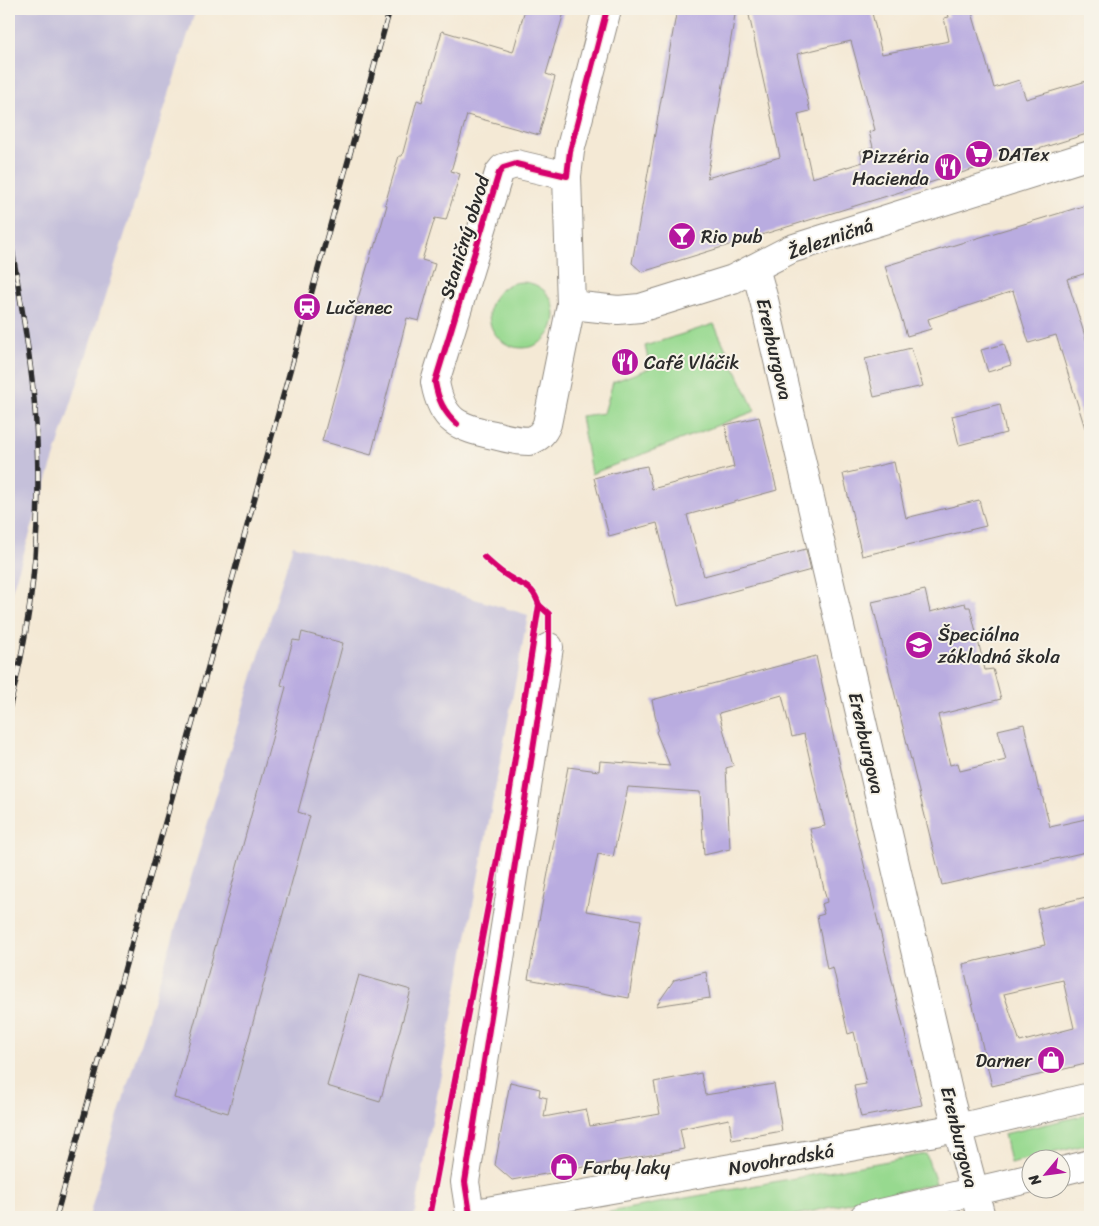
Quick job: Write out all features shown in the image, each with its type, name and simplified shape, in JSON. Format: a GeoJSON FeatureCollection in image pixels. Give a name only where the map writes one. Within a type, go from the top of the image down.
{"type":"FeatureCollection","features":[{"type":"Feature","properties":{"kind":"street","name":"Staničný obvod"},"geometry":{"type":"LineString","coordinates":[[566,176],[516,164],[503,168],[499,173],[435,382],[438,396],[450,417],[467,429],[521,441],[529,441],[537,438],[547,424],[571,305],[566,176],[570,151],[607,9]]}},
{"type":"Feature","properties":{"kind":"street","name":"Železničná"},"geometry":{"type":"LineString","coordinates":[[571,305],[618,310],[640,308],[733,279],[791,249],[1090,155]]}},
{"type":"Feature","properties":{"kind":"street","name":"Erenburgova"},"geometry":{"type":"LineString","coordinates":[[755,268],[950,1100],[977,1205]]}},
{"type":"Feature","properties":{"kind":"street"},"geometry":{"type":"LineString","coordinates":[[470,1216],[465,1182],[549,647]]}},
{"type":"Feature","properties":{"kind":"street","name":"Novohradská"},"geometry":{"type":"LineString","coordinates":[[470,1216],[958,1128],[1090,1097]]}},
{"type":"Feature","properties":{"kind":"street"},"geometry":{"type":"LineString","coordinates":[[1072,1168],[1090,1164]]}},
{"type":"Feature","properties":{"kind":"street"},"geometry":{"type":"LineString","coordinates":[[864,1217],[977,1205],[1022,1183]]}},
{"type":"Feature","properties":{"kind":"shaded area"},"geometry":{"type":"Polygon","coordinates":[[[9,9],[196,9],[9,600],[9,9]]]}},
{"type":"Feature","properties":{"kind":"shaded area"},"geometry":{"type":"Polygon","coordinates":[[[293,545],[528,615],[414,1217],[89,1217],[106,1155],[293,545]]]}},
{"type":"Feature","properties":{"kind":"green space"},"geometry":{"type":"Polygon","coordinates":[[[522,282],[535,285],[545,292],[552,302],[555,315],[552,328],[545,338],[535,345],[522,348],[509,345],[499,338],[492,328],[489,315],[492,302],[499,292],[509,285],[522,282]]]}},
{"type":"Feature","properties":{"kind":"green space"},"geometry":{"type":"Polygon","coordinates":[[[714,324],[755,411],[591,474],[581,416],[604,413],[613,382],[650,368],[645,346],[714,324]]]}},
{"type":"Feature","properties":{"kind":"green space"},"geometry":{"type":"Polygon","coordinates":[[[1090,1114],[1090,1144],[1072,1148],[1022,1148],[1022,1160],[1010,1163],[1004,1134],[1090,1114]]]}},
{"type":"Feature","properties":{"kind":"green space"},"geometry":{"type":"Polygon","coordinates":[[[926,1154],[936,1183],[788,1217],[582,1217],[926,1154]]]}},
{"type":"Feature","properties":{"kind":"building"},"geometry":{"type":"Polygon","coordinates":[[[525,9],[565,9],[546,74],[555,77],[539,135],[467,115],[451,171],[460,174],[446,220],[435,218],[422,260],[435,264],[419,321],[407,318],[371,455],[322,441],[360,303],[357,302],[373,247],[375,248],[399,156],[402,156],[417,100],[422,102],[442,31],[513,52],[525,9]]]}},
{"type":"Feature","properties":{"kind":"building"},"geometry":{"type":"Polygon","coordinates":[[[677,9],[736,9],[707,178],[780,157],[749,15],[772,9],[871,9],[882,54],[949,41],[944,18],[949,17],[947,9],[971,9],[994,88],[1019,80],[1026,99],[1090,80],[1090,133],[642,272],[632,263],[677,9]],[[851,41],[797,54],[810,111],[798,114],[812,178],[863,162],[860,151],[873,147],[869,132],[875,130],[851,41]]]}},
{"type":"Feature","properties":{"kind":"building"},"geometry":{"type":"Polygon","coordinates":[[[1090,204],[1090,272],[1067,279],[1090,352],[1090,427],[1085,428],[1056,335],[1029,343],[1013,291],[928,319],[931,329],[907,336],[885,266],[1090,204]]]}},
{"type":"Feature","properties":{"kind":"building"},"geometry":{"type":"Polygon","coordinates":[[[1004,344],[1011,365],[988,372],[981,350],[1004,344]]]}},
{"type":"Feature","properties":{"kind":"building"},"geometry":{"type":"Polygon","coordinates":[[[911,348],[923,386],[874,397],[865,359],[911,348]]]}},
{"type":"Feature","properties":{"kind":"building"},"geometry":{"type":"Polygon","coordinates":[[[1000,404],[1006,433],[959,445],[952,416],[1000,404]]]}},
{"type":"Feature","properties":{"kind":"building"},"geometry":{"type":"Polygon","coordinates":[[[759,417],[777,490],[687,515],[704,576],[806,549],[811,570],[678,606],[657,523],[609,536],[594,478],[647,466],[652,489],[734,467],[725,425],[759,417]]]}},
{"type":"Feature","properties":{"kind":"building"},"geometry":{"type":"Polygon","coordinates":[[[894,462],[906,518],[979,500],[986,526],[862,556],[843,474],[894,462]]]}},
{"type":"Feature","properties":{"kind":"building"},"geometry":{"type":"Polygon","coordinates":[[[925,590],[930,612],[965,603],[966,607],[970,607],[985,670],[993,669],[1001,699],[938,715],[950,765],[958,763],[960,771],[1006,760],[998,730],[1024,724],[1039,791],[1041,791],[1050,827],[1090,818],[1090,851],[942,885],[872,602],[925,590]]]}},
{"type":"Feature","properties":{"kind":"building"},"geometry":{"type":"Polygon","coordinates":[[[302,632],[343,643],[298,812],[310,816],[228,1113],[174,1098],[286,687],[281,685],[293,640],[300,641],[302,632]]]}},
{"type":"Feature","properties":{"kind":"building"},"geometry":{"type":"Polygon","coordinates":[[[816,656],[836,748],[922,1105],[861,1117],[854,1086],[866,1084],[854,1032],[848,1034],[833,967],[827,969],[817,916],[824,914],[821,904],[827,902],[810,829],[825,826],[804,734],[792,737],[782,695],[719,713],[733,766],[726,768],[730,849],[704,855],[700,792],[628,787],[613,857],[598,854],[586,911],[641,920],[629,998],[528,979],[568,767],[599,771],[600,761],[670,766],[656,732],[658,729],[652,700],[816,656]]]}},
{"type":"Feature","properties":{"kind":"building"},"geometry":{"type":"Polygon","coordinates":[[[1090,896],[1090,1063],[992,1086],[963,964],[1045,945],[1037,909],[1090,896]],[[1063,980],[1004,994],[1020,1042],[1074,1028],[1063,980]]]}},
{"type":"Feature","properties":{"kind":"building"},"geometry":{"type":"Polygon","coordinates":[[[706,972],[710,998],[656,1006],[674,980],[706,972]]]}},
{"type":"Feature","properties":{"kind":"building"},"geometry":{"type":"Polygon","coordinates":[[[359,975],[411,990],[380,1102],[327,1086],[359,975]]]}},
{"type":"Feature","properties":{"kind":"building"},"geometry":{"type":"Polygon","coordinates":[[[701,1073],[705,1095],[774,1084],[782,1131],[732,1140],[729,1119],[680,1129],[684,1149],[512,1180],[495,1165],[510,1082],[540,1089],[539,1096],[547,1098],[544,1117],[586,1109],[590,1126],[660,1114],[654,1082],[701,1073]]]}},
{"type":"Feature","properties":{"kind":"railway"},"geometry":{"type":"LineString","coordinates":[[56,1217],[390,9]]}},
{"type":"Feature","properties":{"kind":"railway"},"geometry":{"type":"LineString","coordinates":[[9,230],[33,388],[38,475],[36,542],[29,609],[24,643],[9,709]]}},
{"type":"Feature","properties":{"kind":"cycle path"},"geometry":{"type":"LineString","coordinates":[[457,424],[442,405],[435,382],[499,173],[503,168],[516,164],[567,176],[570,151],[607,9]]}},
{"type":"Feature","properties":{"kind":"cycle path"},"geometry":{"type":"LineString","coordinates":[[429,1217],[509,796],[539,605],[531,590],[502,573],[484,557]]}},
{"type":"Feature","properties":{"kind":"cycle path"},"geometry":{"type":"LineString","coordinates":[[469,1217],[465,1182],[549,647],[549,614],[539,605]]}},
{"type":"Feature","properties":{"kind":"place","name":"DATex"},"geometry":{"type":"Point","coordinates":[979,154]}},
{"type":"Feature","properties":{"kind":"place","name":"Pizzéria Hacienda"},"geometry":{"type":"Point","coordinates":[948,167]}},
{"type":"Feature","properties":{"kind":"place","name":"Rio pub"},"geometry":{"type":"Point","coordinates":[682,236]}},
{"type":"Feature","properties":{"kind":"place","name":"Lučenec"},"geometry":{"type":"Point","coordinates":[307,307]}},
{"type":"Feature","properties":{"kind":"place","name":"Café Vláčik"},"geometry":{"type":"Point","coordinates":[625,362]}},
{"type":"Feature","properties":{"kind":"place","name":"Špeciálna základná škola"},"geometry":{"type":"Point","coordinates":[919,645]}},
{"type":"Feature","properties":{"kind":"place","name":"Darner"},"geometry":{"type":"Point","coordinates":[1051,1060]}},
{"type":"Feature","properties":{"kind":"place","name":"Farby laky"},"geometry":{"type":"Point","coordinates":[564,1167]}}]}
